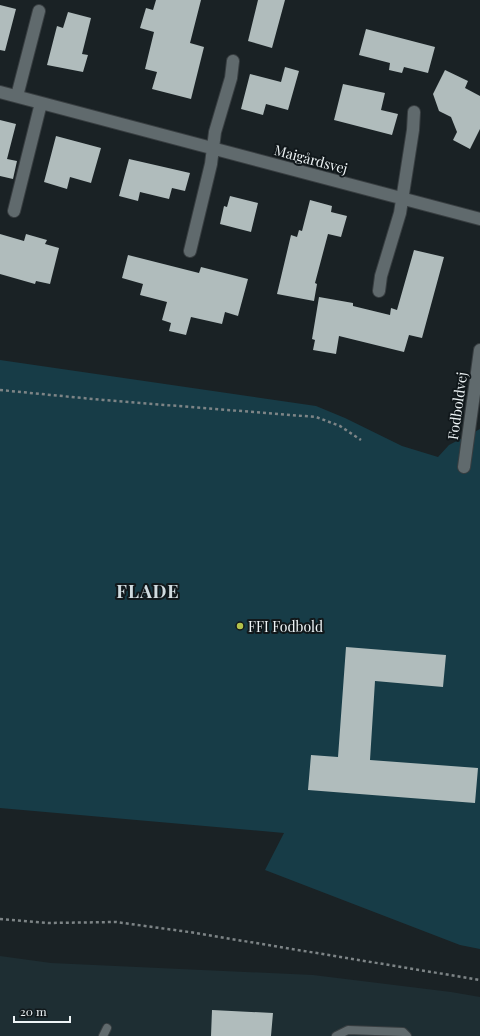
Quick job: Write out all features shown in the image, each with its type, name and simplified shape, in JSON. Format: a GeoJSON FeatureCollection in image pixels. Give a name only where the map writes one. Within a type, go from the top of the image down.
{"type":"FeatureCollection","features":[{"type":"Feature","properties":{"kind":"street"},"geometry":{"type":"LineString","coordinates":[[17,96],[39,11]]}},
{"type":"Feature","properties":{"kind":"street"},"geometry":{"type":"LineString","coordinates":[[190,251],[216,132],[231,78],[233,61]]}},
{"type":"Feature","properties":{"kind":"street","name":"Maigårdsvej"},"geometry":{"type":"LineString","coordinates":[[0,92],[480,219]]}},
{"type":"Feature","properties":{"kind":"street"},"geometry":{"type":"LineString","coordinates":[[14,211],[41,103]]}},
{"type":"Feature","properties":{"kind":"street"},"geometry":{"type":"LineString","coordinates":[[379,291],[400,213],[413,130],[414,112]]}},
{"type":"Feature","properties":{"kind":"street","name":"Fodboldvej"},"geometry":{"type":"LineString","coordinates":[[464,467],[480,350]]}},
{"type":"Feature","properties":{"kind":"lane"},"geometry":{"type":"LineString","coordinates":[[103,1036],[107,1028]]}},
{"type":"Feature","properties":{"kind":"lane"},"geometry":{"type":"LineString","coordinates":[[336,1036],[348,1030],[370,1033],[403,1032],[407,1036]]}},
{"type":"Feature","properties":{"kind":"path"},"geometry":{"type":"LineString","coordinates":[[0,390],[316,417],[340,426],[361,440]]}},
{"type":"Feature","properties":{"kind":"path"},"geometry":{"type":"LineString","coordinates":[[0,919],[48,923],[116,922],[189,932],[480,980]]}},
{"type":"Feature","properties":{"kind":"shaded area","name":"FFI Fodbold"},"geometry":{"type":"Polygon","coordinates":[[[0,360],[316,406],[345,418],[402,446],[438,457],[449,445],[480,429],[480,949],[460,945],[265,870],[284,833],[0,808],[0,360]]]}},
{"type":"Feature","properties":{"kind":"shaded area"},"geometry":{"type":"Polygon","coordinates":[[[0,956],[51,963],[313,975],[451,992],[480,997],[480,1036],[0,1036],[0,956]]]}},
{"type":"Feature","properties":{"kind":"building"},"geometry":{"type":"Polygon","coordinates":[[[156,0],[201,0],[190,43],[204,47],[191,99],[152,89],[157,72],[145,69],[154,32],[140,28],[146,8],[153,10],[156,0]]]}},
{"type":"Feature","properties":{"kind":"building"},"geometry":{"type":"Polygon","coordinates":[[[258,0],[285,0],[272,48],[248,41],[258,0]]]}},
{"type":"Feature","properties":{"kind":"building"},"geometry":{"type":"Polygon","coordinates":[[[0,5],[16,9],[5,51],[0,50],[0,5]]]}},
{"type":"Feature","properties":{"kind":"building"},"geometry":{"type":"Polygon","coordinates":[[[68,12],[91,18],[82,54],[88,55],[83,72],[47,65],[57,26],[63,28],[68,12]]]}},
{"type":"Feature","properties":{"kind":"building"},"geometry":{"type":"Polygon","coordinates":[[[366,29],[435,47],[428,73],[404,67],[402,73],[389,70],[390,63],[359,55],[366,29]]]}},
{"type":"Feature","properties":{"kind":"building"},"geometry":{"type":"Polygon","coordinates":[[[285,67],[299,71],[288,110],[266,104],[263,115],[241,109],[250,74],[281,82],[285,67]]]}},
{"type":"Feature","properties":{"kind":"building"},"geometry":{"type":"Polygon","coordinates":[[[445,70],[468,81],[465,88],[480,96],[480,129],[470,149],[453,140],[457,132],[451,117],[439,111],[433,94],[445,70]]]}},
{"type":"Feature","properties":{"kind":"building"},"geometry":{"type":"Polygon","coordinates":[[[343,84],[385,93],[381,110],[398,114],[392,135],[334,120],[343,84]]]}},
{"type":"Feature","properties":{"kind":"building"},"geometry":{"type":"Polygon","coordinates":[[[0,120],[16,124],[7,159],[17,161],[13,179],[0,176],[0,120]]]}},
{"type":"Feature","properties":{"kind":"building"},"geometry":{"type":"Polygon","coordinates":[[[56,136],[101,148],[91,183],[70,177],[67,189],[44,182],[56,136]]]}},
{"type":"Feature","properties":{"kind":"building"},"geometry":{"type":"Polygon","coordinates":[[[129,159],[190,173],[185,191],[172,188],[169,199],[140,192],[138,201],[119,196],[129,159]]]}},
{"type":"Feature","properties":{"kind":"building"},"geometry":{"type":"Polygon","coordinates":[[[230,196],[258,203],[251,232],[220,224],[224,206],[227,207],[230,196]]]}},
{"type":"Feature","properties":{"kind":"building"},"geometry":{"type":"Polygon","coordinates":[[[310,200],[332,206],[331,212],[347,216],[341,237],[328,234],[315,283],[317,284],[314,301],[277,294],[291,235],[297,237],[299,230],[302,231],[310,200]]]}},
{"type":"Feature","properties":{"kind":"building"},"geometry":{"type":"Polygon","coordinates":[[[0,234],[24,241],[26,234],[47,240],[45,244],[59,248],[50,284],[36,281],[35,284],[0,274],[0,234]]]}},
{"type":"Feature","properties":{"kind":"building"},"geometry":{"type":"Polygon","coordinates":[[[414,250],[444,257],[422,338],[409,335],[404,352],[339,336],[336,354],[313,350],[315,340],[312,339],[319,297],[353,303],[353,306],[390,315],[391,308],[397,310],[414,250]]]}},
{"type":"Feature","properties":{"kind":"building"},"geometry":{"type":"Polygon","coordinates":[[[128,255],[199,273],[201,267],[248,279],[238,316],[225,312],[222,324],[191,317],[186,335],[169,331],[171,323],[162,320],[167,302],[140,295],[143,284],[122,278],[128,255]]]}},
{"type":"Feature","properties":{"kind":"building"},"geometry":{"type":"Polygon","coordinates":[[[346,647],[446,655],[443,687],[375,681],[370,760],[478,768],[475,803],[308,790],[311,755],[338,757],[346,647]]]}},
{"type":"Feature","properties":{"kind":"building"},"geometry":{"type":"Polygon","coordinates":[[[212,1010],[273,1013],[271,1036],[211,1036],[212,1010]]]}},
{"type":"Feature","properties":{"kind":"place","name":"FFI Fodbold"},"geometry":{"type":"Point","coordinates":[240,626]}},
{"type":"Feature","properties":{"kind":"district","name":"FLADE"},"geometry":{"type":"Point","coordinates":[148,591]}}]}
